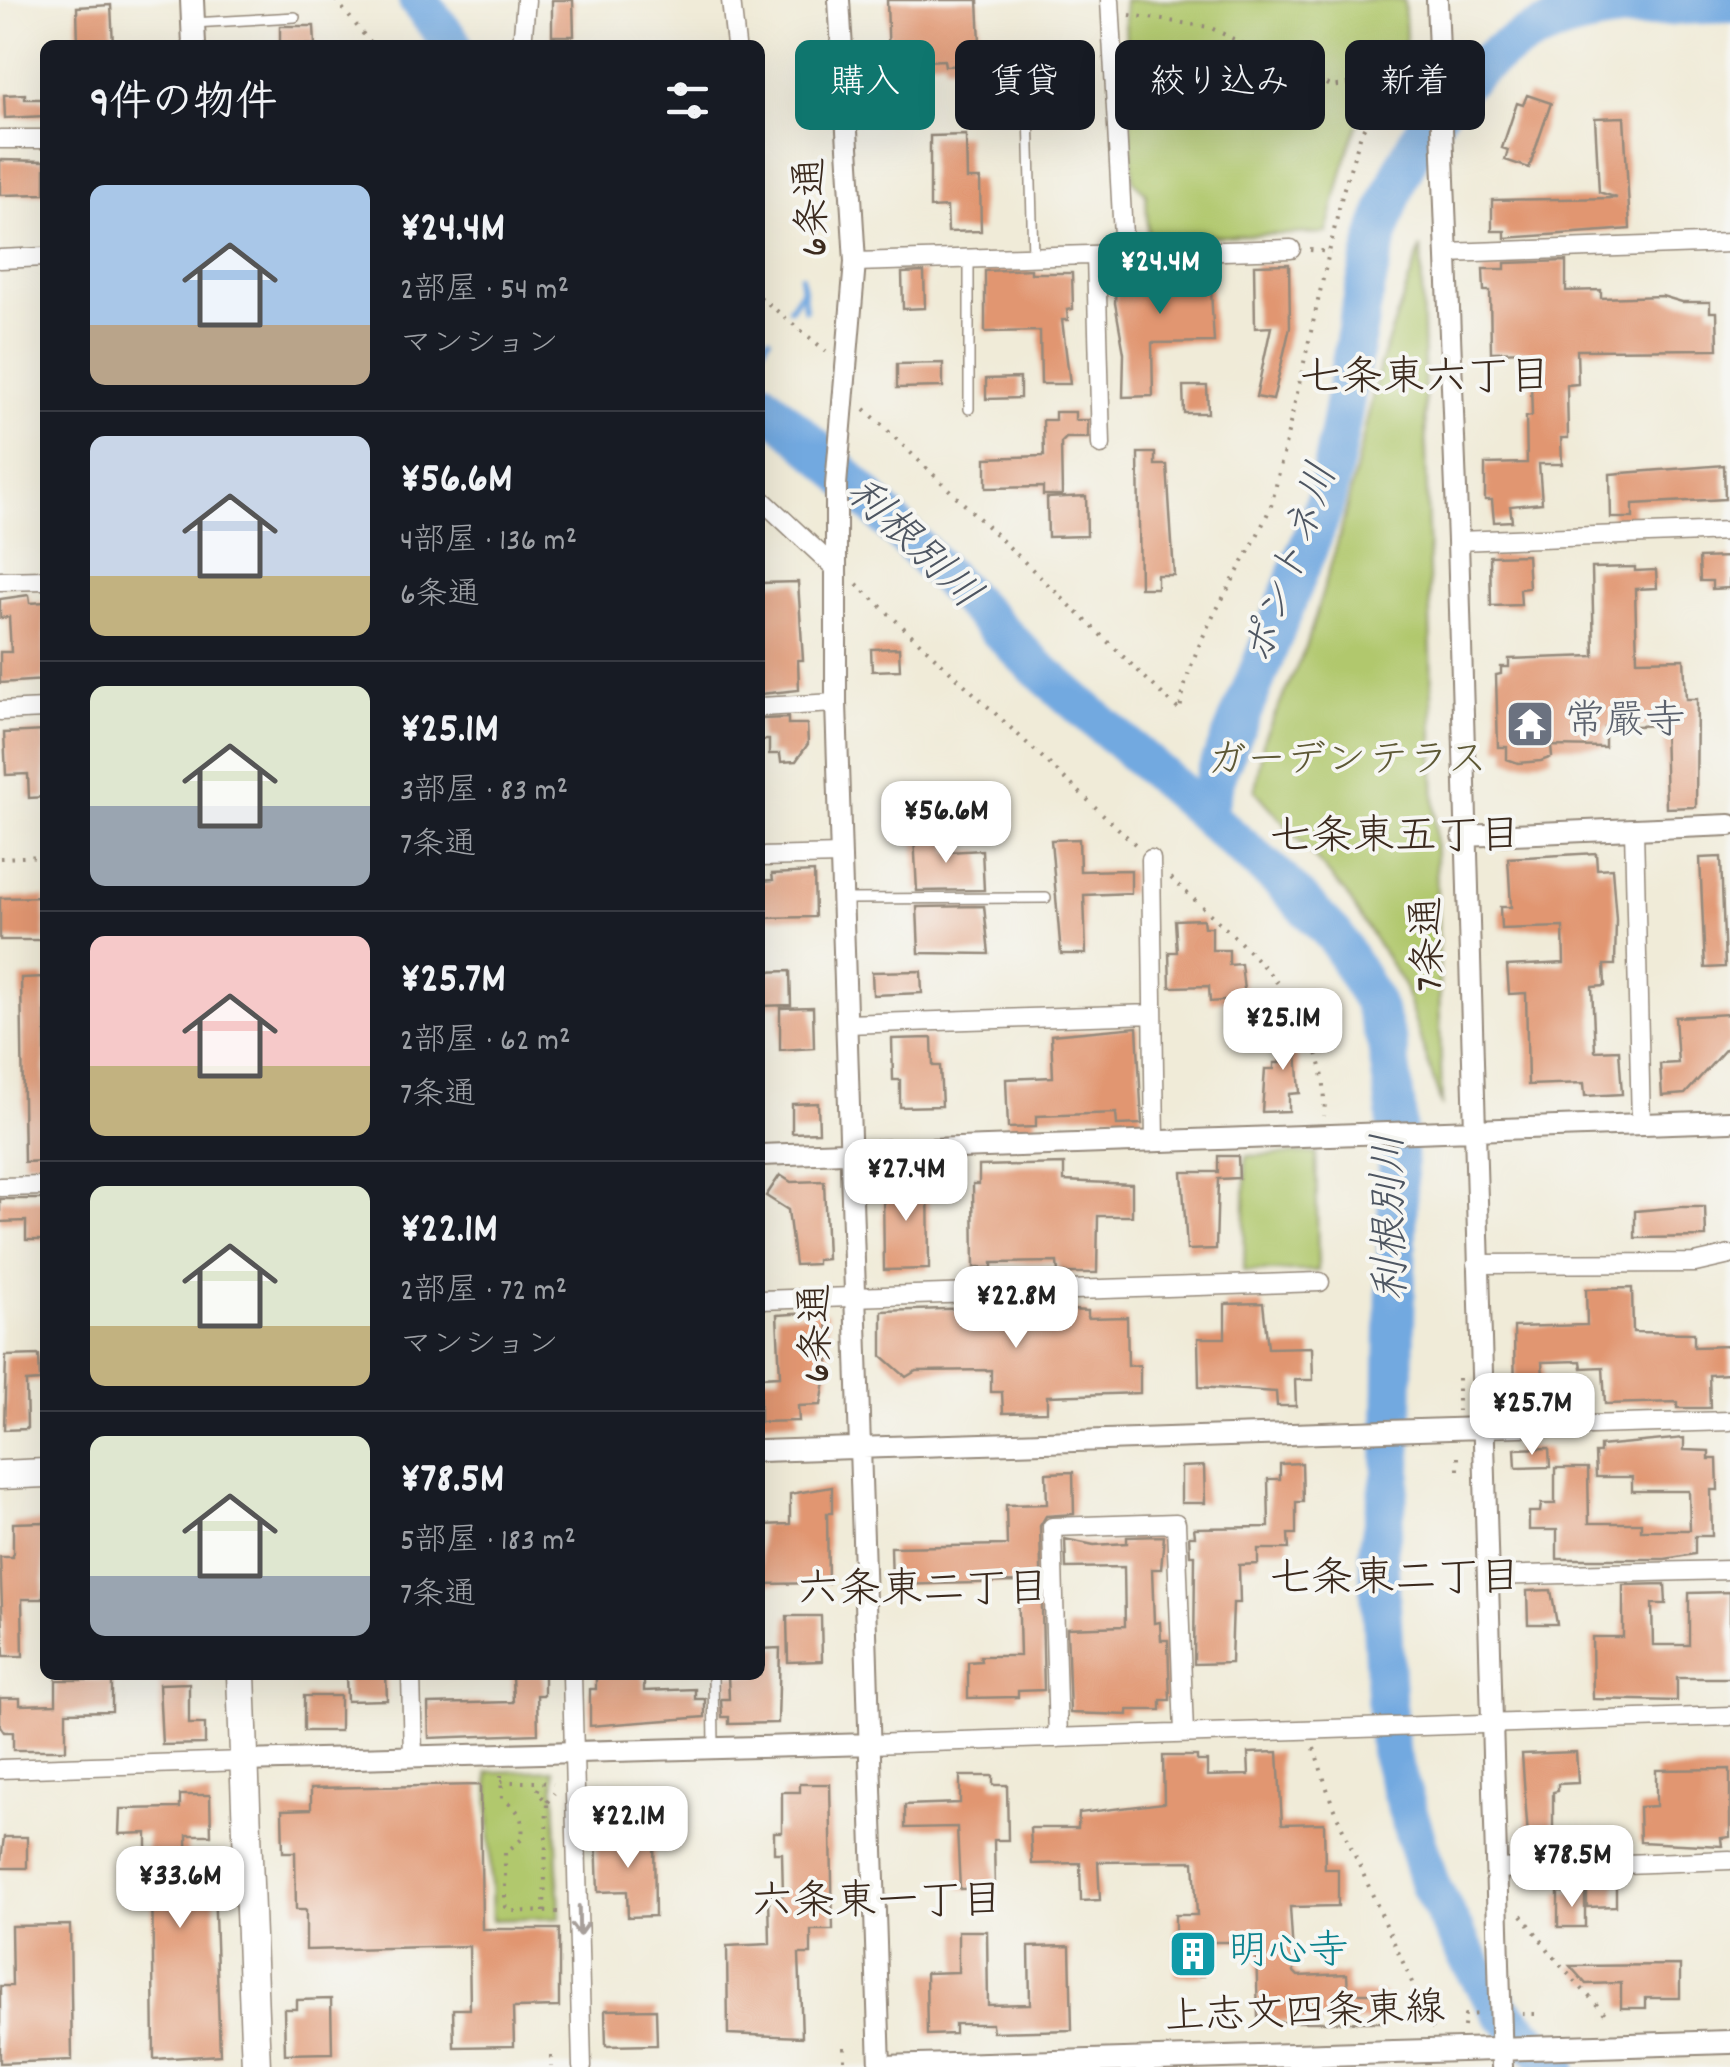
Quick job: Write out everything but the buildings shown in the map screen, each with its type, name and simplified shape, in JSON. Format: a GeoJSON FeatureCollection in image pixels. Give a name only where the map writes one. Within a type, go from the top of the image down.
{"type":"FeatureCollection","features":[{"type":"Feature","properties":{"kind":"main road"},"geometry":{"type":"LineString","coordinates":[[0,1474],[40,1474]]}},
{"type":"Feature","properties":{"kind":"main road"},"geometry":{"type":"LineString","coordinates":[[242,1680],[256,2067]]}},
{"type":"Feature","properties":{"kind":"main road","name":"上志文四条東線"},"geometry":{"type":"LineString","coordinates":[[881,2067],[1207,2062],[1470,2048],[1730,2042]]}},
{"type":"Feature","properties":{"kind":"street"},"geometry":{"type":"LineString","coordinates":[[523,35],[526,0]]}},
{"type":"Feature","properties":{"kind":"street"},"geometry":{"type":"LineString","coordinates":[[731,0],[735,40]]}},
{"type":"Feature","properties":{"kind":"street","name":"6条通"},"geometry":{"type":"LineString","coordinates":[[840,0],[856,262],[851,408],[834,537],[843,573],[836,704],[857,1448],[881,2067]]}},
{"type":"Feature","properties":{"kind":"street","name":"7条通"},"geometry":{"type":"LineString","coordinates":[[1437,0],[1458,541],[1463,836],[1501,2047]]}},
{"type":"Feature","properties":{"kind":"street"},"geometry":{"type":"LineString","coordinates":[[1110,9],[1124,254]]}},
{"type":"Feature","properties":{"kind":"street"},"geometry":{"type":"LineString","coordinates":[[0,139],[40,138]]}},
{"type":"Feature","properties":{"kind":"street"},"geometry":{"type":"LineString","coordinates":[[1447,253],[1730,243]]}},
{"type":"Feature","properties":{"kind":"street"},"geometry":{"type":"LineString","coordinates":[[856,262],[1291,249]]}},
{"type":"Feature","properties":{"kind":"street"},"geometry":{"type":"LineString","coordinates":[[1096,255],[1101,445]]}},
{"type":"Feature","properties":{"kind":"street"},"geometry":{"type":"LineString","coordinates":[[0,259],[40,257]]}},
{"type":"Feature","properties":{"kind":"street"},"geometry":{"type":"LineString","coordinates":[[765,503],[843,573]]}},
{"type":"Feature","properties":{"kind":"street"},"geometry":{"type":"LineString","coordinates":[[1458,541],[1730,531]]}},
{"type":"Feature","properties":{"kind":"street"},"geometry":{"type":"LineString","coordinates":[[0,581],[40,580]]}},
{"type":"Feature","properties":{"kind":"street"},"geometry":{"type":"LineString","coordinates":[[765,707],[836,704]]}},
{"type":"Feature","properties":{"kind":"street"},"geometry":{"type":"LineString","coordinates":[[0,711],[40,709]]}},
{"type":"Feature","properties":{"kind":"street"},"geometry":{"type":"LineString","coordinates":[[1463,836],[1730,825]]}},
{"type":"Feature","properties":{"kind":"street"},"geometry":{"type":"LineString","coordinates":[[1634,829],[1641,1124]]}},
{"type":"Feature","properties":{"kind":"street"},"geometry":{"type":"LineString","coordinates":[[765,857],[841,855]]}},
{"type":"Feature","properties":{"kind":"street"},"geometry":{"type":"LineString","coordinates":[[1151,859],[1155,1142]]}},
{"type":"Feature","properties":{"kind":"street"},"geometry":{"type":"LineString","coordinates":[[846,1024],[1153,1014]]}},
{"type":"Feature","properties":{"kind":"street"},"geometry":{"type":"LineString","coordinates":[[765,1155],[1730,1121]]}},
{"type":"Feature","properties":{"kind":"street"},"geometry":{"type":"LineString","coordinates":[[0,1187],[40,1186]]}},
{"type":"Feature","properties":{"kind":"street"},"geometry":{"type":"LineString","coordinates":[[1477,1264],[1695,1262],[1730,1255]]}},
{"type":"Feature","properties":{"kind":"street"},"geometry":{"type":"LineString","coordinates":[[765,1300],[1320,1282]]}},
{"type":"Feature","properties":{"kind":"street"},"geometry":{"type":"LineString","coordinates":[[765,1451],[1730,1421]]}},
{"type":"Feature","properties":{"kind":"street"},"geometry":{"type":"LineString","coordinates":[[1058,1738],[1052,1527],[1070,1526],[1176,1522],[1184,1733]]}},
{"type":"Feature","properties":{"kind":"street"},"geometry":{"type":"LineString","coordinates":[[1487,1576],[1730,1570]]}},
{"type":"Feature","properties":{"kind":"street"},"geometry":{"type":"LineString","coordinates":[[411,1680],[413,1758]]}},
{"type":"Feature","properties":{"kind":"street"},"geometry":{"type":"LineString","coordinates":[[572,1680],[582,2067]]}},
{"type":"Feature","properties":{"kind":"street"},"geometry":{"type":"LineString","coordinates":[[0,1768],[1730,1716]]}},
{"type":"Feature","properties":{"kind":"street"},"geometry":{"type":"LineString","coordinates":[[1497,1877],[1730,1860]]}},
{"type":"Feature","properties":{"kind":"lane"},"geometry":{"type":"LineString","coordinates":[[193,22],[295,17]]}},
{"type":"Feature","properties":{"kind":"lane"},"geometry":{"type":"LineString","coordinates":[[1030,130],[1033,256]]}},
{"type":"Feature","properties":{"kind":"lane"},"geometry":{"type":"LineString","coordinates":[[969,258],[969,409]]}},
{"type":"Feature","properties":{"kind":"lane"},"geometry":{"type":"LineString","coordinates":[[842,899],[1046,898]]}},
{"type":"Feature","properties":{"kind":"lane"},"geometry":{"type":"LineString","coordinates":[[713,1680],[714,1748]]}},
{"type":"Feature","properties":{"kind":"path"},"geometry":{"type":"LineString","coordinates":[[336,0],[368,40]]}},
{"type":"Feature","properties":{"kind":"path"},"geometry":{"type":"LineString","coordinates":[[1110,9],[1209,27],[1332,87],[1345,85]]}},
{"type":"Feature","properties":{"kind":"path"},"geometry":{"type":"LineString","coordinates":[[851,408],[1180,712],[1185,676],[1256,542],[1272,503],[1342,191],[1363,130]]}},
{"type":"Feature","properties":{"kind":"path"},"geometry":{"type":"LineString","coordinates":[[765,302],[828,352]]}},
{"type":"Feature","properties":{"kind":"path"},"geometry":{"type":"LineString","coordinates":[[843,573],[1271,974],[1290,997],[1323,1069],[1326,1136]]}},
{"type":"Feature","properties":{"kind":"path"},"geometry":{"type":"LineString","coordinates":[[0,858],[40,856]]}},
{"type":"Feature","properties":{"kind":"path"},"geometry":{"type":"LineString","coordinates":[[1307,1730],[1333,1806],[1433,2030]]}},
{"type":"Feature","properties":{"kind":"path"},"geometry":{"type":"LineString","coordinates":[[500,1755],[502,1799],[520,1812],[524,1823],[522,1839],[505,1854],[505,1906],[512,1911],[578,1912]]}},
{"type":"Feature","properties":{"kind":"path"},"geometry":{"type":"LineString","coordinates":[[501,1782],[541,1782],[555,1788],[547,1802],[544,1912]]}},
{"type":"Feature","properties":{"kind":"path"},"geometry":{"type":"LineString","coordinates":[[541,1782],[537,1792],[547,1802]]}},
{"type":"Feature","properties":{"kind":"path"},"geometry":{"type":"LineString","coordinates":[[1522,1915],[1560,1965],[1610,2019]]}},
{"type":"Feature","properties":{"kind":"path"},"geometry":{"type":"LineString","coordinates":[[844,2048],[844,2067]]}},
{"type":"Feature","properties":{"kind":"path"},"geometry":{"type":"LineString","coordinates":[[551,2056],[552,2067]]}},
{"type":"Feature","properties":{"kind":"green space"},"geometry":{"type":"Polygon","coordinates":[[[1124,0],[1404,0],[1405,40],[1345,40],[1345,130],[1356,130],[1327,233],[1148,238],[1146,193],[1133,181],[1130,130],[1325,130],[1325,40],[1126,40],[1124,0]]]}},
{"type":"Feature","properties":{"kind":"green space","name":"ガーデンテラス"},"geometry":{"type":"Polygon","coordinates":[[[1421,247],[1442,1107],[1403,984],[1346,894],[1255,790],[1264,738],[1306,647],[1341,531],[1380,364],[1421,247]]]}},
{"type":"Feature","properties":{"kind":"green space"},"geometry":{"type":"Polygon","coordinates":[[[1316,1153],[1318,1271],[1244,1271],[1246,1156],[1316,1153]]]}},
{"type":"Feature","properties":{"kind":"green space"},"geometry":{"type":"Polygon","coordinates":[[[554,1770],[560,1918],[492,1920],[488,1772],[554,1770]]]}},
{"type":"Feature","properties":{"kind":"waterway","name":"利根別川"},"geometry":{"type":"LineString","coordinates":[[418,0],[449,40]]}},
{"type":"Feature","properties":{"kind":"waterway","name":"ポントネ川"},"geometry":{"type":"LineString","coordinates":[[1206,815],[1216,774],[1324,504],[1364,294],[1381,228],[1404,167],[1437,111],[1482,65],[1564,21],[1610,11],[1730,3]]}},
{"type":"Feature","properties":{"kind":"waterway"},"geometry":{"type":"LineString","coordinates":[[801,276],[805,309]]}},
{"type":"Feature","properties":{"kind":"waterway"},"geometry":{"type":"LineString","coordinates":[[790,308],[803,289]]}},
{"type":"Feature","properties":{"kind":"waterway"},"geometry":{"type":"LineString","coordinates":[[765,344],[769,338]]}},
{"type":"Feature","properties":{"kind":"waterway","name":"利根別川"},"geometry":{"type":"LineString","coordinates":[[765,403],[835,466],[1034,665],[1281,881],[1335,936],[1373,1002],[1387,1043],[1396,1110],[1398,1182],[1392,1473],[1378,1551],[1389,1750],[1430,1885],[1466,1954],[1501,2011],[1557,2067]]}},
{"type":"Feature","properties":{"kind":"place","name":"常嚴寺"},"geometry":{"type":"Point","coordinates":[1530,724]}},
{"type":"Feature","properties":{"kind":"place","name":"明心寺"},"geometry":{"type":"Point","coordinates":[1193,1954]}},
{"type":"Feature","properties":{"kind":"district","name":"七条東六丁目"},"geometry":{"type":"Point","coordinates":[1425,381]}},
{"type":"Feature","properties":{"kind":"district","name":"七条東五丁目"},"geometry":{"type":"Point","coordinates":[1395,840]}},
{"type":"Feature","properties":{"kind":"district","name":"七条東二丁目"},"geometry":{"type":"Point","coordinates":[1395,1582]}},
{"type":"Feature","properties":{"kind":"district","name":"六条東二丁目"},"geometry":{"type":"Point","coordinates":[923,1593]}},
{"type":"Feature","properties":{"kind":"district","name":"六条東一丁目"},"geometry":{"type":"Point","coordinates":[877,1905]}}]}
